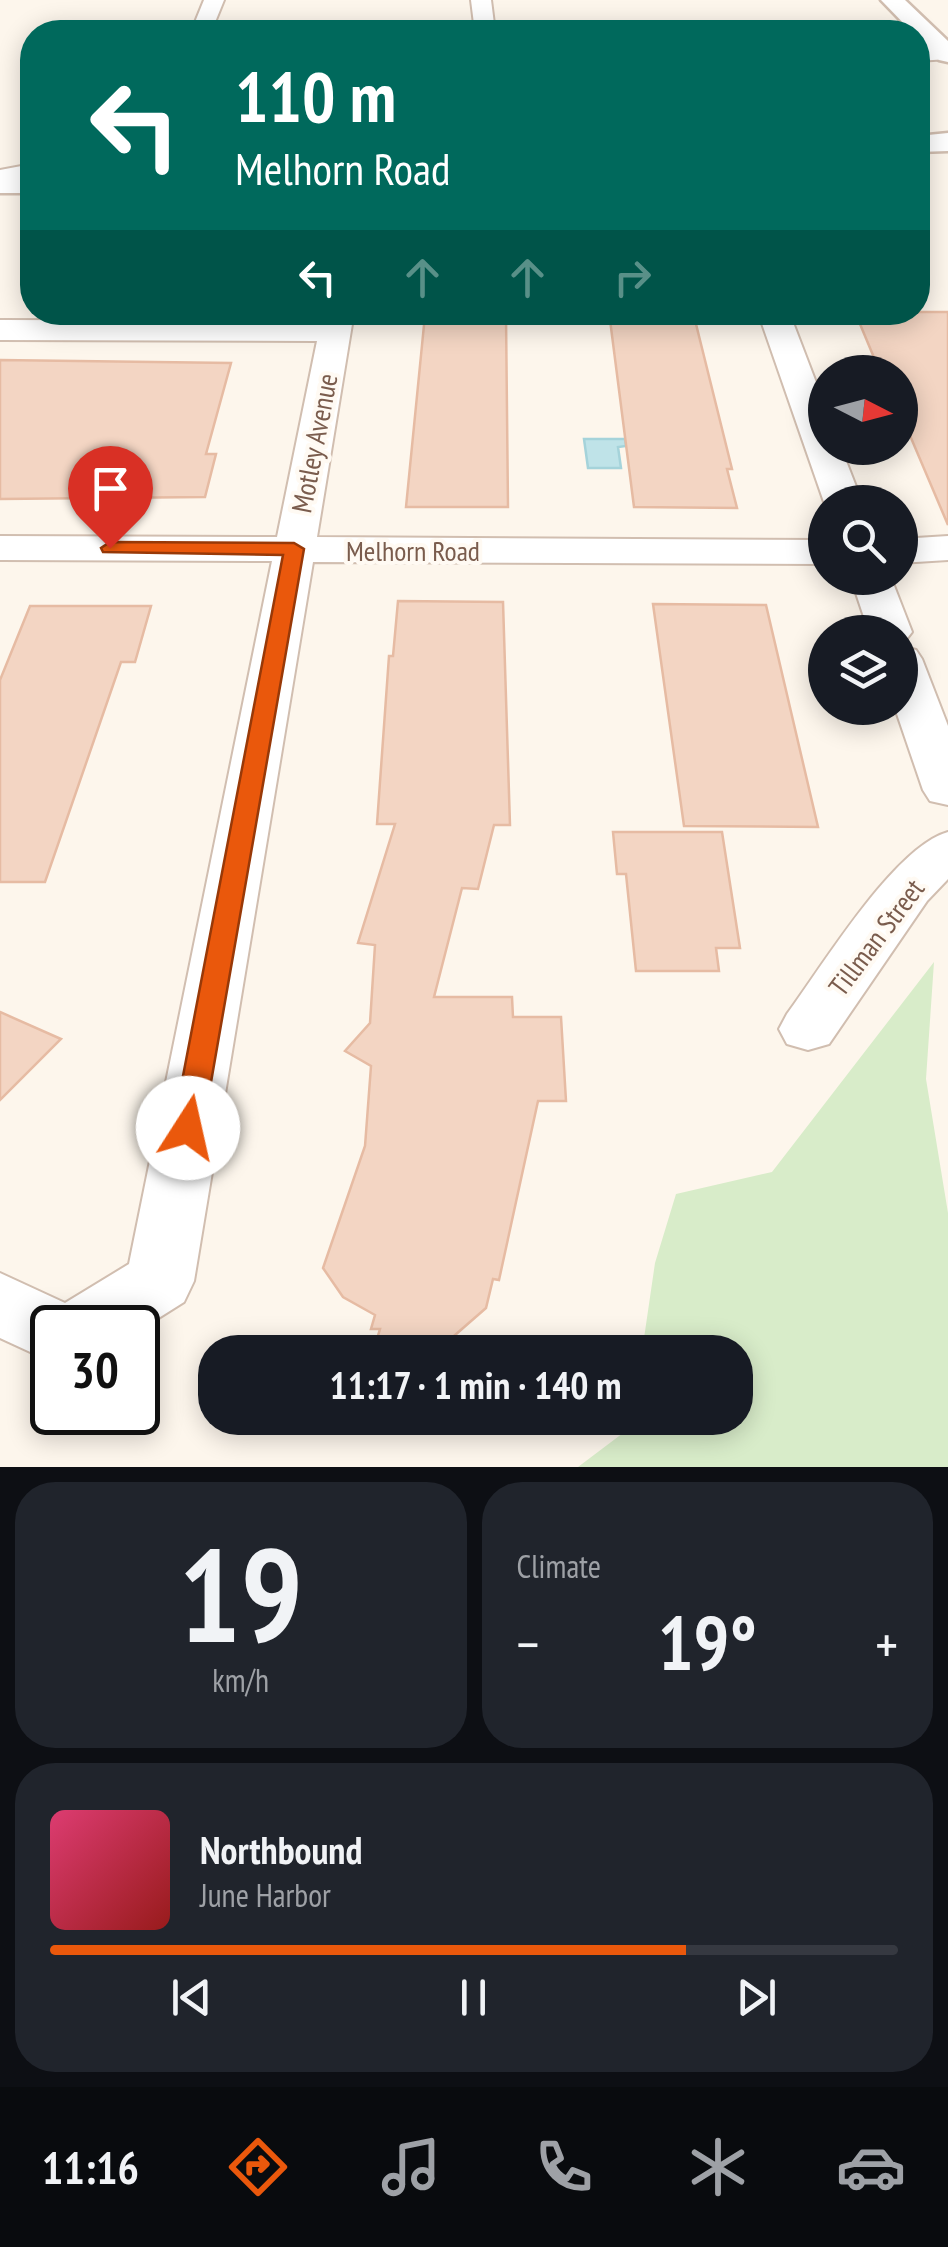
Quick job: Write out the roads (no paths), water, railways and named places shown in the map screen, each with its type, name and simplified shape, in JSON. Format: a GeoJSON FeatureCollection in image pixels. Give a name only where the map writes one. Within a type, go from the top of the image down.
{"type":"FeatureCollection","features":[{"type":"Feature","properties":{"kind":"street"},"geometry":{"type":"LineString","coordinates":[[892,0],[913,20]]}},
{"type":"Feature","properties":{"kind":"street"},"geometry":{"type":"LineString","coordinates":[[930,37],[948,54]]}},
{"type":"Feature","properties":{"kind":"street"},"geometry":{"type":"LineString","coordinates":[[0,330],[210,325]]}},
{"type":"Feature","properties":{"kind":"street","name":"Motley Avenue"},"geometry":{"type":"LineString","coordinates":[[121,1305],[160,1281],[335,325]]}},
{"type":"Feature","properties":{"kind":"street"},"geometry":{"type":"LineString","coordinates":[[778,325],[836,485]]}},
{"type":"Feature","properties":{"kind":"street","name":"Melhorn Road"},"geometry":{"type":"LineString","coordinates":[[0,548],[808,552]]}},
{"type":"Feature","properties":{"kind":"street"},"geometry":{"type":"LineString","coordinates":[[918,549],[948,548]]}},
{"type":"Feature","properties":{"kind":"street"},"geometry":{"type":"LineString","coordinates":[[918,709],[948,790]]}},
{"type":"Feature","properties":{"kind":"street","name":"Tillman Street"},"geometry":{"type":"LineString","coordinates":[[808,1029],[908,888],[948,849]]}},
{"type":"Feature","properties":{"kind":"street"},"geometry":{"type":"LineString","coordinates":[[0,1304],[30,1320]]}},
{"type":"Feature","properties":{"kind":"water"},"geometry":{"type":"Polygon","coordinates":[[[584,439],[625,439],[626,446],[618,447],[621,468],[588,468],[584,439]]]}}]}
